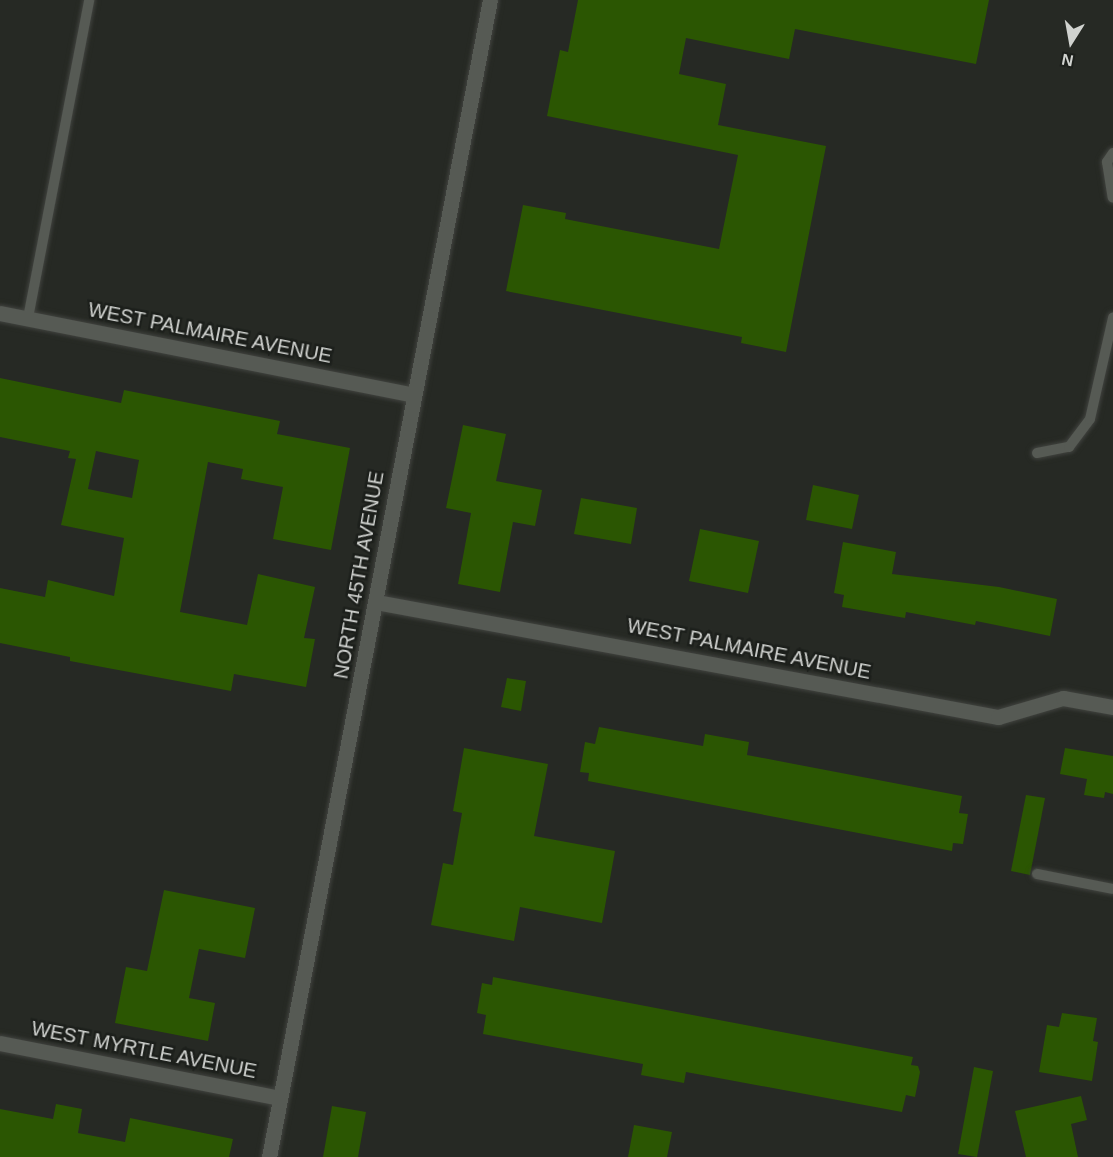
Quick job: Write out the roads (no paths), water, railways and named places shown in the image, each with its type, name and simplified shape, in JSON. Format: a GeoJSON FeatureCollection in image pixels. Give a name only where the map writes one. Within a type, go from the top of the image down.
{"type":"FeatureCollection","features":[{"type":"Feature","properties":{"kind":"street","name":"NORTH 45TH AVENUE"},"geometry":{"type":"LineString","coordinates":[[269,1157],[490,0]]}},
{"type":"Feature","properties":{"kind":"street","name":"WEST PALMAIRE AVENUE"},"geometry":{"type":"LineString","coordinates":[[0,313],[413,395]]}},
{"type":"Feature","properties":{"kind":"street","name":"WEST PALMAIRE AVENUE"},"geometry":{"type":"LineString","coordinates":[[376,602],[998,717],[1063,698],[1113,707]]}},
{"type":"Feature","properties":{"kind":"street","name":"WEST MYRTLE AVENUE"},"geometry":{"type":"LineString","coordinates":[[0,1043],[280,1098]]}},
{"type":"Feature","properties":{"kind":"lane"},"geometry":{"type":"LineString","coordinates":[[28,318],[89,0]]}},
{"type":"Feature","properties":{"kind":"lane"},"geometry":{"type":"LineString","coordinates":[[1113,153],[1107,162],[1113,198]]}},
{"type":"Feature","properties":{"kind":"lane"},"geometry":{"type":"LineString","coordinates":[[1037,453],[1069,447],[1090,419],[1113,318]]}},
{"type":"Feature","properties":{"kind":"lane"},"geometry":{"type":"LineString","coordinates":[[1037,874],[1113,889]]}}]}
